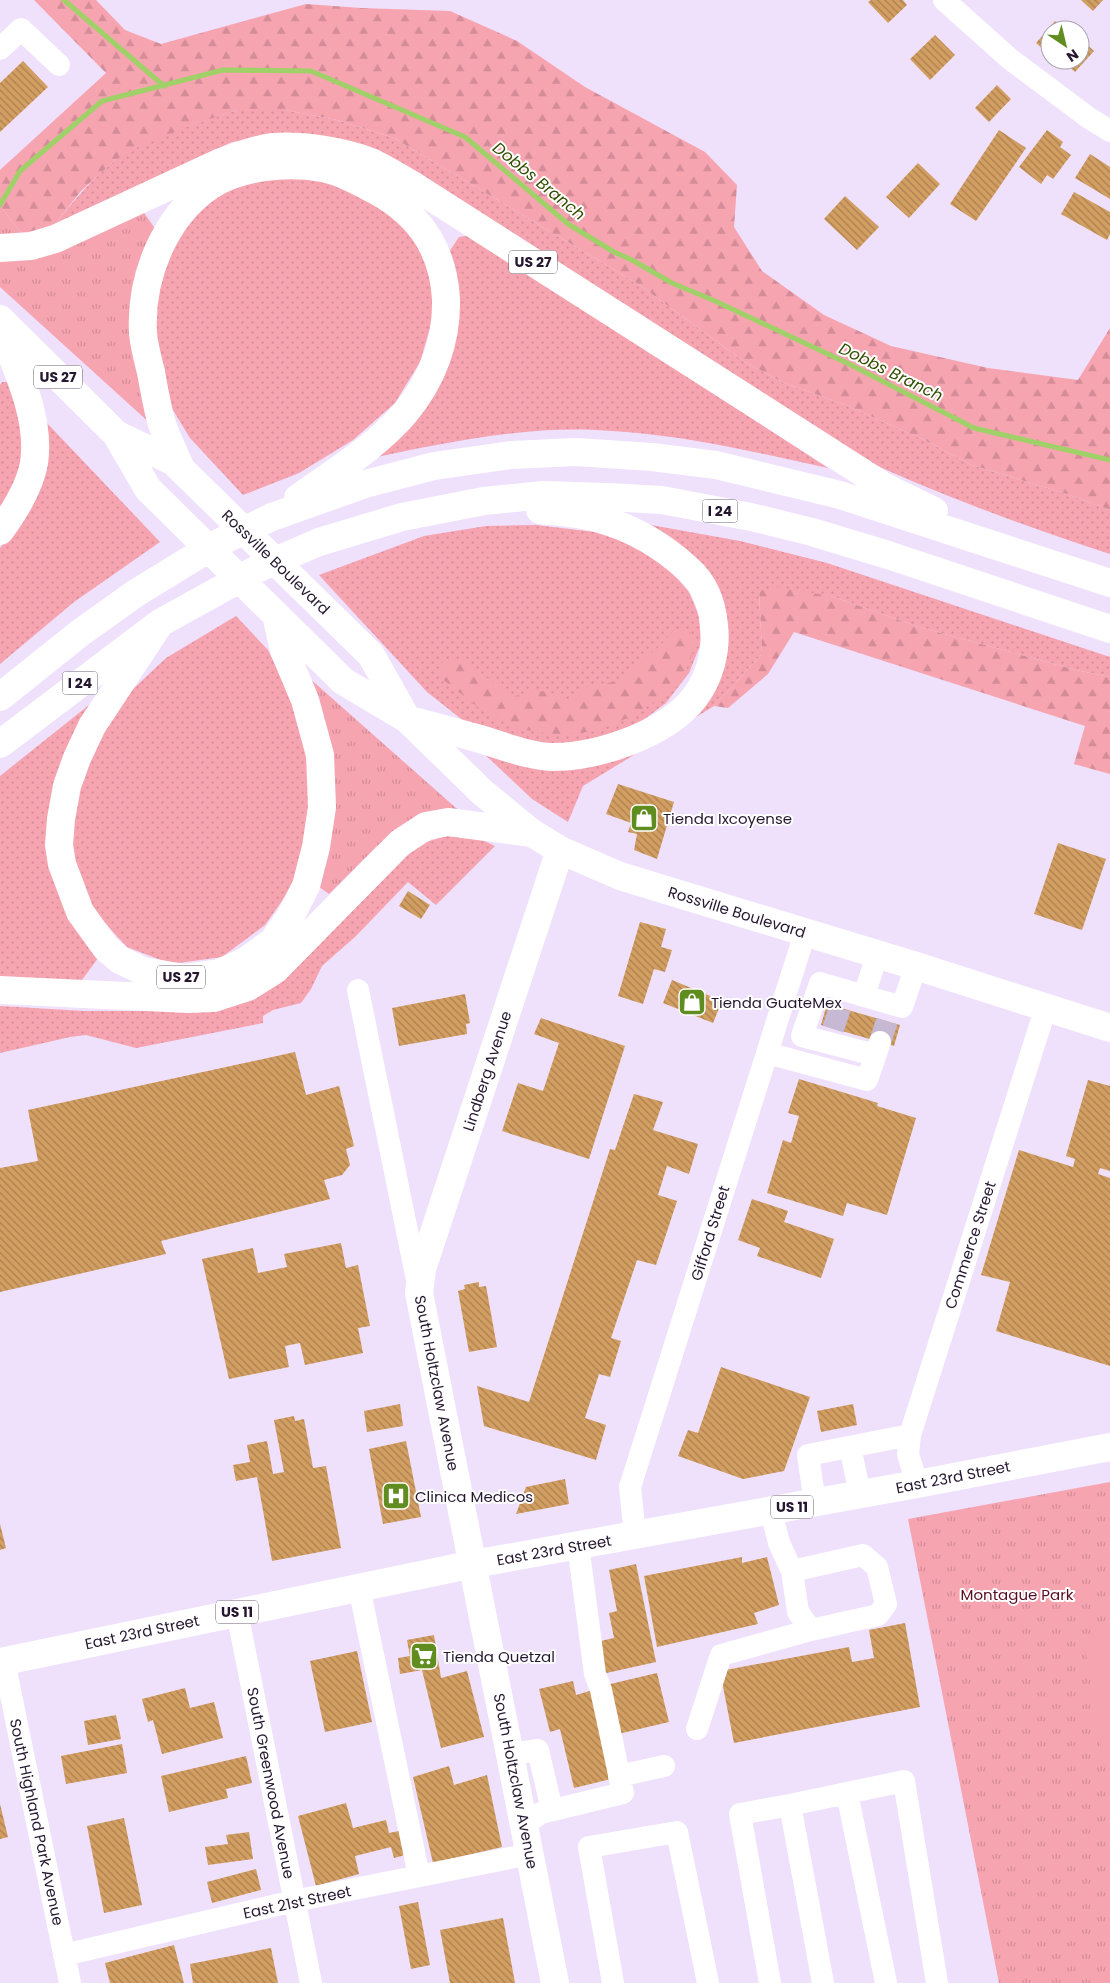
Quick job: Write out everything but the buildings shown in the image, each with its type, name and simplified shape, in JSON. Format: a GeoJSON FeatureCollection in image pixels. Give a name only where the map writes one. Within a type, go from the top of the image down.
{"type":"FeatureCollection","features":[{"type":"Feature","properties":{"kind":"main road","name":"US 27"},"geometry":{"type":"LineString","coordinates":[[0,248],[31,246],[55,239],[221,162],[247,153],[273,147],[317,149],[345,153],[372,163],[414,186],[885,488],[1034,559]]}},
{"type":"Feature","properties":{"kind":"main road"},"geometry":{"type":"LineString","coordinates":[[181,469],[162,425],[143,334],[144,307],[151,270],[159,247],[172,226],[191,202],[212,186],[233,176],[257,170],[294,165],[324,168],[384,194],[406,210],[419,224],[438,254],[445,282],[446,316],[433,370],[405,413],[375,442],[272,517]]}},
{"type":"Feature","properties":{"kind":"main road","name":"Rossville Boulevard"},"geometry":{"type":"LineString","coordinates":[[0,319],[116,434],[148,489],[343,681],[407,719],[482,792],[532,833],[560,850],[620,876],[1046,1006],[1110,1028]]}},
{"type":"Feature","properties":{"kind":"main road"},"geometry":{"type":"LineString","coordinates":[[0,326],[28,399],[34,435],[34,462],[28,481],[0,531]]}},
{"type":"Feature","properties":{"kind":"main road","name":"Rossville Boulevard"},"geometry":{"type":"LineString","coordinates":[[116,434],[174,462],[371,655],[407,719]]}},
{"type":"Feature","properties":{"kind":"main road","name":"I 24"},"geometry":{"type":"LineString","coordinates":[[0,697],[80,633],[136,593],[216,544],[272,517],[364,484],[434,466],[511,455],[576,452],[652,457],[716,466],[840,495],[1110,583]]}},
{"type":"Feature","properties":{"kind":"main road","name":"I 24"},"geometry":{"type":"LineString","coordinates":[[0,744],[160,623],[261,566],[319,542],[402,517],[484,501],[543,495],[662,500],[750,517],[812,532],[888,555],[1110,629]]}},
{"type":"Feature","properties":{"kind":"main road"},"geometry":{"type":"LineString","coordinates":[[407,719],[481,739],[515,751],[552,757],[589,754],[618,746],[648,732],[674,716],[694,697],[707,676],[713,655],[715,632],[712,608],[703,588],[689,570],[670,554],[640,534],[599,518],[484,501]]}},
{"type":"Feature","properties":{"kind":"main road","name":"US 27"},"geometry":{"type":"LineString","coordinates":[[160,623],[92,726],[77,758],[67,786],[59,845],[62,864],[80,912],[106,948],[120,960],[143,971],[184,978],[219,973],[246,961],[273,941],[290,917],[306,886],[316,848],[322,807],[320,755],[305,700],[284,650],[276,615]]}},
{"type":"Feature","properties":{"kind":"main road"},"geometry":{"type":"LineString","coordinates":[[0,990],[188,999],[214,998],[248,987],[275,970],[400,843],[426,826],[448,822],[532,833]]}},
{"type":"Feature","properties":{"kind":"main road","name":"Lindberg Avenue"},"geometry":{"type":"LineString","coordinates":[[419,1293],[422,1269],[560,850]]}},
{"type":"Feature","properties":{"kind":"main road","name":"South Holtzclaw Avenue"},"geometry":{"type":"LineString","coordinates":[[419,1293],[556,1983]]}},
{"type":"Feature","properties":{"kind":"main road","name":"East 23rd Street"},"geometry":{"type":"LineString","coordinates":[[2,1661],[474,1564],[815,1503],[1110,1447]]}},
{"type":"Feature","properties":{"kind":"street"},"geometry":{"type":"LineString","coordinates":[[944,0],[1010,59],[1089,118],[1110,130]]}},
{"type":"Feature","properties":{"kind":"street"},"geometry":{"type":"LineString","coordinates":[[0,49],[22,29],[59,64]]}},
{"type":"Feature","properties":{"kind":"street","name":"Gifford Street"},"geometry":{"type":"LineString","coordinates":[[635,1535],[630,1487],[805,933]]}},
{"type":"Feature","properties":{"kind":"street"},"geometry":{"type":"LineString","coordinates":[[816,1066],[831,1025],[877,955]]}},
{"type":"Feature","properties":{"kind":"street"},"geometry":{"type":"LineString","coordinates":[[774,1029],[831,1025],[890,1013],[902,1006],[916,966]]}},
{"type":"Feature","properties":{"kind":"street"},"geometry":{"type":"LineString","coordinates":[[767,1053],[867,1080],[878,1049],[831,1025],[816,994],[820,984],[831,1025],[843,1073]]}},
{"type":"Feature","properties":{"kind":"street"},"geometry":{"type":"LineString","coordinates":[[788,986],[816,994]]}},
{"type":"Feature","properties":{"kind":"street","name":"South Holtzclaw Avenue"},"geometry":{"type":"LineString","coordinates":[[358,990],[419,1293]]}},
{"type":"Feature","properties":{"kind":"street","name":"Commerce Street"},"geometry":{"type":"LineString","coordinates":[[917,1484],[908,1454],[910,1435],[1046,1006]]}},
{"type":"Feature","properties":{"kind":"street"},"geometry":{"type":"LineString","coordinates":[[789,1059],[831,1025]]}},
{"type":"Feature","properties":{"kind":"street"},"geometry":{"type":"LineString","coordinates":[[815,1503],[808,1455],[910,1435]]}},
{"type":"Feature","properties":{"kind":"street"},"geometry":{"type":"LineString","coordinates":[[850,1447],[860,1494]]}},
{"type":"Feature","properties":{"kind":"street"},"geometry":{"type":"LineString","coordinates":[[772,1510],[780,1543],[792,1571],[798,1612],[811,1630]]}},
{"type":"Feature","properties":{"kind":"street"},"geometry":{"type":"LineString","coordinates":[[524,1825],[541,1813],[623,1793],[601,1690],[595,1674],[578,1546]]}},
{"type":"Feature","properties":{"kind":"street"},"geometry":{"type":"LineString","coordinates":[[697,1729],[721,1655],[811,1630],[878,1615],[886,1604],[877,1567],[863,1555],[792,1571]]}},
{"type":"Feature","properties":{"kind":"street"},"geometry":{"type":"LineString","coordinates":[[359,1588],[419,1876]]}},
{"type":"Feature","properties":{"kind":"street","name":"South Greenwood Avenue"},"geometry":{"type":"LineString","coordinates":[[237,1612],[311,1983]]}},
{"type":"Feature","properties":{"kind":"street","name":"South Highland Park Avenue"},"geometry":{"type":"LineString","coordinates":[[2,1661],[70,1983]]}},
{"type":"Feature","properties":{"kind":"street"},"geometry":{"type":"LineString","coordinates":[[511,1754],[538,1750],[552,1810]]}},
{"type":"Feature","properties":{"kind":"street"},"geometry":{"type":"LineString","coordinates":[[619,1776],[664,1766]]}},
{"type":"Feature","properties":{"kind":"street"},"geometry":{"type":"LineString","coordinates":[[770,1983],[740,1814],[904,1781],[937,1983]]}},
{"type":"Feature","properties":{"kind":"street"},"geometry":{"type":"LineString","coordinates":[[847,1793],[886,1983]]}},
{"type":"Feature","properties":{"kind":"street"},"geometry":{"type":"LineString","coordinates":[[790,1805],[823,1983]]}},
{"type":"Feature","properties":{"kind":"street"},"geometry":{"type":"LineString","coordinates":[[613,1983],[589,1847],[677,1832],[708,1983]]}},
{"type":"Feature","properties":{"kind":"street","name":"East 21st Street"},"geometry":{"type":"LineString","coordinates":[[64,1955],[294,1901],[530,1854]]}},
{"type":"Feature","properties":{"kind":"green space"},"geometry":{"type":"Polygon","coordinates":[[[34,0],[96,0],[125,30],[161,44],[306,4],[450,11],[517,41],[585,87],[705,152],[737,185],[734,227],[762,271],[824,315],[891,346],[988,368],[1078,380],[1110,328],[1110,510],[1067,494],[972,465],[922,439],[848,406],[782,382],[745,362],[638,284],[394,138],[337,120],[285,110],[237,110],[192,125],[137,147],[114,161],[81,191],[55,224],[23,235],[0,206],[0,170],[106,73],[34,0]]]}},
{"type":"Feature","properties":{"kind":"green space"},"geometry":{"type":"Polygon","coordinates":[[[237,110],[285,110],[337,120],[394,138],[638,284],[745,362],[782,382],[848,406],[922,439],[972,465],[1067,494],[1110,510],[1110,554],[980,508],[852,454],[473,214],[283,134],[232,142],[55,224],[97,176],[125,154],[172,132],[237,110]]]}},
{"type":"Feature","properties":{"kind":"green space"},"geometry":{"type":"Polygon","coordinates":[[[286,175],[322,178],[393,213],[418,238],[432,272],[434,314],[420,362],[395,403],[353,440],[299,473],[243,495],[190,438],[165,397],[154,356],[159,268],[181,228],[209,199],[247,181],[286,175]]]}},
{"type":"Feature","properties":{"kind":"green space"},"geometry":{"type":"Polygon","coordinates":[[[0,206],[23,235],[0,237],[0,206]]]}},
{"type":"Feature","properties":{"kind":"green space"},"geometry":{"type":"Polygon","coordinates":[[[140,207],[156,230],[152,425],[0,287],[0,255],[140,207]]]}},
{"type":"Feature","properties":{"kind":"green space"},"geometry":{"type":"Polygon","coordinates":[[[471,235],[828,468],[742,449],[684,439],[595,430],[513,433],[458,441],[377,457],[425,398],[447,255],[459,237],[471,235]]]}},
{"type":"Feature","properties":{"kind":"green space"},"geometry":{"type":"Polygon","coordinates":[[[2,382],[16,382],[28,425],[22,473],[0,511],[0,385],[2,382]]]}},
{"type":"Feature","properties":{"kind":"green space"},"geometry":{"type":"Polygon","coordinates":[[[45,421],[160,542],[74,602],[0,664],[0,548],[23,516],[43,482],[48,458],[45,421]]]}},
{"type":"Feature","properties":{"kind":"green space"},"geometry":{"type":"Polygon","coordinates":[[[536,525],[595,532],[641,547],[667,567],[689,592],[699,616],[701,643],[689,673],[666,703],[638,724],[599,739],[549,745],[523,741],[465,722],[427,692],[319,575],[424,536],[486,526],[536,525]]]}},
{"type":"Feature","properties":{"kind":"green space"},"geometry":{"type":"Polygon","coordinates":[[[651,525],[740,541],[827,563],[1110,657],[1110,677],[1076,670],[919,627],[831,596],[759,592],[762,654],[714,706],[583,786],[568,822],[532,799],[477,747],[590,761],[715,676],[686,556],[651,525]]]}},
{"type":"Feature","properties":{"kind":"green space"},"geometry":{"type":"Polygon","coordinates":[[[777,587],[831,596],[919,627],[1076,670],[1110,677],[1110,774],[1074,764],[1085,726],[794,632],[768,674],[728,708],[714,706],[762,654],[759,591],[777,587]]]}},
{"type":"Feature","properties":{"kind":"green space"},"geometry":{"type":"Polygon","coordinates":[[[236,616],[268,650],[297,709],[308,767],[308,832],[296,881],[265,925],[222,957],[171,964],[127,947],[93,910],[72,858],[71,814],[89,760],[107,725],[130,692],[166,658],[236,616]]]}},
{"type":"Feature","properties":{"kind":"green space"},"geometry":{"type":"Polygon","coordinates":[[[689,630],[696,644],[685,673],[667,694],[632,716],[597,731],[556,735],[515,728],[483,711],[437,675],[444,659],[461,659],[475,672],[491,680],[510,698],[534,691],[541,691],[562,697],[570,702],[587,687],[618,681],[661,645],[673,631],[689,630]]]}},
{"type":"Feature","properties":{"kind":"green space"},"geometry":{"type":"Polygon","coordinates":[[[299,669],[465,816],[404,825],[377,846],[329,894],[315,884],[327,839],[299,669]]]}},
{"type":"Feature","properties":{"kind":"green space"},"geometry":{"type":"Polygon","coordinates":[[[94,701],[55,803],[101,954],[79,984],[0,981],[0,776],[94,701]]]}},
{"type":"Feature","properties":{"kind":"green space"},"geometry":{"type":"Polygon","coordinates":[[[449,835],[480,839],[495,846],[436,905],[408,882],[355,937],[322,966],[311,989],[301,1003],[273,1010],[263,1016],[263,1023],[136,1048],[86,1035],[0,1053],[0,1006],[84,1011],[208,1011],[423,843],[449,835]]]}},
{"type":"Feature","properties":{"kind":"green space","name":"Montague Park"},"geometry":{"type":"Polygon","coordinates":[[[1110,1482],[1110,1983],[999,1983],[908,1519],[1110,1482]]]}},
{"type":"Feature","properties":{"kind":"green space"},"geometry":{"type":"Polygon","coordinates":[[[1110,1636],[1110,1799],[1084,1642],[1110,1636]]]}},
{"type":"Feature","properties":{"kind":"waterway"},"geometry":{"type":"LineString","coordinates":[[64,0],[164,86]]}},
{"type":"Feature","properties":{"kind":"waterway","name":"Dobbs Branch"},"geometry":{"type":"LineString","coordinates":[[0,205],[20,171],[102,101],[223,70],[311,71],[465,137],[568,224],[614,252],[672,283],[715,301],[849,364],[974,428],[1110,460]]}},
{"type":"Feature","properties":{"kind":"tunnel"},"geometry":{"type":"LineString","coordinates":[[833,1029],[840,1008]]}},
{"type":"Feature","properties":{"kind":"tunnel"},"geometry":{"type":"LineString","coordinates":[[880,1042],[887,1021]]}},
{"type":"Feature","properties":{"kind":"place","name":"Tienda Ixcoyense"},"geometry":{"type":"Point","coordinates":[644,818]}},
{"type":"Feature","properties":{"kind":"place","name":"Tienda GuateMex"},"geometry":{"type":"Point","coordinates":[692,1002]}},
{"type":"Feature","properties":{"kind":"place","name":"Clinica Medicos"},"geometry":{"type":"Point","coordinates":[396,1496]}},
{"type":"Feature","properties":{"kind":"place","name":"Tienda Quetzal"},"geometry":{"type":"Point","coordinates":[424,1656]}}]}
